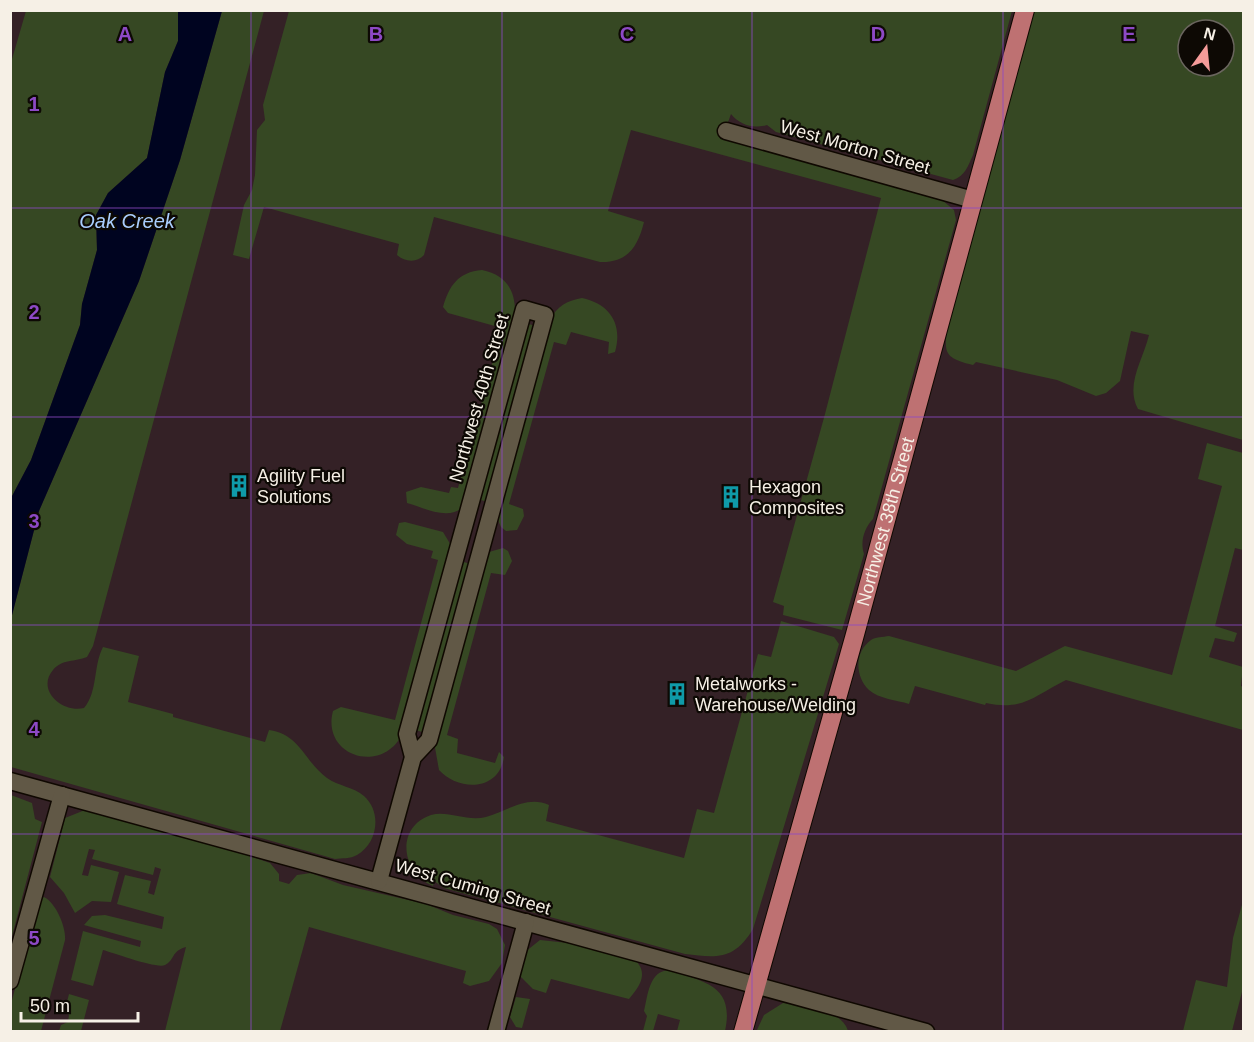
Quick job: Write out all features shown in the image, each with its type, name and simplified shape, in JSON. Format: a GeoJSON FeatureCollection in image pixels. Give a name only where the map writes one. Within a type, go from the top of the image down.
{"type":"FeatureCollection","features":[{"type":"Feature","properties":{"kind":"main road","name":"Northwest 38th Street"},"geometry":{"type":"LineString","coordinates":[[743,1032],[852,648],[1025,10]]}},
{"type":"Feature","properties":{"kind":"street","name":"West Morton Street"},"geometry":{"type":"LineString","coordinates":[[726,131],[974,200]]}},
{"type":"Feature","properties":{"kind":"street","name":"Northwest 40th Street"},"geometry":{"type":"LineString","coordinates":[[379,881],[413,757],[429,740],[545,315],[524,309],[407,734],[413,757]]}},
{"type":"Feature","properties":{"kind":"street","name":"West Cuming Street"},"geometry":{"type":"LineString","coordinates":[[12,781],[926,1032]]}},
{"type":"Feature","properties":{"kind":"street"},"geometry":{"type":"LineString","coordinates":[[10,981],[62,795]]}},
{"type":"Feature","properties":{"kind":"street"},"geometry":{"type":"LineString","coordinates":[[496,1032],[526,922]]}},
{"type":"Feature","properties":{"kind":"shaded area"},"geometry":{"type":"Polygon","coordinates":[[[11,11],[1243,11],[1243,1031],[11,1031],[11,11]]]}},
{"type":"Feature","properties":{"kind":"green space"},"geometry":{"type":"Polygon","coordinates":[[[26,11],[178,11],[178,41],[165,72],[147,158],[108,193],[96,215],[97,250],[82,304],[80,325],[31,460],[11,498],[10,66],[26,11]]]}},
{"type":"Feature","properties":{"kind":"green space"},"geometry":{"type":"Polygon","coordinates":[[[222,11],[264,11],[93,646],[87,657],[57,666],[49,678],[48,685],[54,698],[60,703],[76,709],[84,708],[94,687],[103,647],[139,656],[128,702],[265,742],[269,730],[288,737],[327,778],[360,793],[370,803],[375,819],[373,835],[364,850],[349,858],[335,859],[11,767],[11,619],[39,511],[139,281],[180,160],[222,11]]]}},
{"type":"Feature","properties":{"kind":"green space"},"geometry":{"type":"Polygon","coordinates":[[[289,11],[1012,11],[973,155],[966,170],[953,180],[776,132],[767,125],[757,127],[747,125],[738,121],[731,114],[723,136],[942,200],[954,210],[956,220],[873,519],[864,535],[862,545],[864,554],[842,630],[783,615],[784,606],[773,602],[881,198],[631,130],[608,211],[644,222],[635,245],[618,260],[600,262],[434,217],[424,255],[418,259],[407,260],[397,255],[399,244],[264,207],[249,259],[233,255],[244,205],[252,190],[255,175],[257,130],[265,120],[263,105],[289,11]]]}},
{"type":"Feature","properties":{"kind":"green space"},"geometry":{"type":"Polygon","coordinates":[[[1034,11],[1243,11],[1243,440],[1138,409],[1134,400],[1134,382],[1149,335],[1131,331],[1120,381],[1106,393],[1096,396],[1057,380],[957,360],[948,353],[946,342],[948,325],[1034,11]]]}},
{"type":"Feature","properties":{"kind":"green space"},"geometry":{"type":"Polygon","coordinates":[[[482,270],[497,276],[508,285],[514,298],[515,315],[463,507],[450,513],[436,512],[407,503],[406,492],[421,487],[449,493],[451,487],[458,488],[502,328],[448,313],[443,307],[456,281],[474,271],[482,270]]]}},
{"type":"Feature","properties":{"kind":"green space"},"geometry":{"type":"Polygon","coordinates":[[[582,298],[600,305],[612,317],[617,333],[615,352],[608,354],[609,342],[571,332],[566,345],[554,342],[509,504],[523,509],[524,516],[517,530],[506,531],[501,527],[496,516],[550,319],[563,305],[582,298]]]}},
{"type":"Feature","properties":{"kind":"green space"},"geometry":{"type":"Polygon","coordinates":[[[525,323],[536,326],[488,502],[477,499],[525,323]]]}},
{"type":"Feature","properties":{"kind":"green space"},"geometry":{"type":"Polygon","coordinates":[[[1207,443],[1243,453],[1243,550],[1235,548],[1215,626],[1237,633],[1234,642],[1215,638],[1209,657],[1243,667],[1241,686],[1243,687],[1243,730],[1066,680],[1028,700],[1010,705],[986,703],[985,705],[915,686],[909,704],[878,695],[864,685],[858,665],[865,645],[873,639],[889,636],[1016,671],[1065,646],[1172,675],[1222,486],[1198,479],[1207,443]]]}},
{"type":"Feature","properties":{"kind":"green space"},"geometry":{"type":"Polygon","coordinates":[[[405,522],[443,532],[452,547],[403,733],[393,746],[382,754],[368,757],[356,755],[344,749],[336,739],[332,727],[333,711],[341,707],[395,720],[438,560],[431,558],[433,551],[407,544],[396,535],[399,523],[405,522]]]}},
{"type":"Feature","properties":{"kind":"green space"},"geometry":{"type":"Polygon","coordinates":[[[503,548],[508,551],[512,561],[505,575],[491,573],[447,735],[458,739],[457,753],[495,763],[499,752],[504,757],[501,768],[494,777],[486,782],[467,784],[456,782],[439,770],[434,742],[484,559],[489,552],[503,548]]]}},
{"type":"Feature","properties":{"kind":"green space"},"geometry":{"type":"Polygon","coordinates":[[[460,561],[471,564],[426,733],[415,730],[460,561]]]}},
{"type":"Feature","properties":{"kind":"green space"},"geometry":{"type":"Polygon","coordinates":[[[781,621],[834,637],[839,644],[753,929],[732,952],[716,956],[685,954],[444,888],[434,881],[433,886],[422,880],[414,871],[406,850],[407,839],[419,821],[437,814],[472,818],[486,817],[517,805],[533,802],[549,805],[546,821],[684,858],[697,809],[714,813],[758,654],[771,657],[781,621]]]}},
{"type":"Feature","properties":{"kind":"green space"},"geometry":{"type":"Polygon","coordinates":[[[11,795],[32,803],[35,819],[42,822],[11,940],[11,795]]]}},
{"type":"Feature","properties":{"kind":"green space"},"geometry":{"type":"Polygon","coordinates":[[[85,810],[209,842],[270,863],[279,874],[279,881],[289,884],[297,875],[311,873],[343,885],[426,904],[453,915],[489,924],[497,929],[505,945],[502,963],[489,981],[470,986],[463,983],[466,971],[309,927],[280,1031],[165,1031],[186,947],[178,951],[168,963],[160,966],[103,950],[93,986],[71,980],[83,931],[140,947],[141,941],[84,925],[92,916],[105,915],[162,929],[164,917],[117,904],[125,875],[151,881],[148,893],[154,895],[161,869],[155,867],[153,875],[92,859],[95,850],[89,849],[82,875],[88,876],[91,865],[119,872],[111,902],[92,901],[75,913],[64,893],[50,877],[65,818],[85,810]]]}},
{"type":"Feature","properties":{"kind":"green space"},"geometry":{"type":"Polygon","coordinates":[[[44,897],[52,904],[59,916],[65,940],[41,1031],[11,1032],[11,1004],[38,901],[44,897]]]}},
{"type":"Feature","properties":{"kind":"green space"},"geometry":{"type":"Polygon","coordinates":[[[1243,901],[1243,988],[1232,1031],[1183,1031],[1196,980],[1227,987],[1233,938],[1243,901]]]}},
{"type":"Feature","properties":{"kind":"green space"},"geometry":{"type":"Polygon","coordinates":[[[540,940],[568,943],[637,962],[642,972],[641,981],[629,999],[551,979],[546,993],[533,989],[519,975],[525,952],[540,940]]]}},
{"type":"Feature","properties":{"kind":"green space"},"geometry":{"type":"Polygon","coordinates":[[[669,970],[705,982],[721,995],[727,1016],[725,1031],[677,1031],[680,1020],[658,1014],[653,1031],[643,1031],[647,1016],[644,1011],[650,985],[662,971],[669,970]]]}},
{"type":"Feature","properties":{"kind":"green space"},"geometry":{"type":"Polygon","coordinates":[[[69,994],[89,1000],[81,1031],[59,1031],[61,1025],[68,1022],[69,1015],[65,1010],[69,994]]]}},
{"type":"Feature","properties":{"kind":"green space"},"geometry":{"type":"Polygon","coordinates":[[[516,997],[530,999],[522,1028],[516,1027],[510,1017],[516,997]]]}},
{"type":"Feature","properties":{"kind":"green space"},"geometry":{"type":"Polygon","coordinates":[[[783,1003],[821,1009],[838,1018],[848,1031],[756,1032],[764,1015],[783,1003]]]}},
{"type":"Feature","properties":{"kind":"water","name":"Oak Creek"},"geometry":{"type":"Polygon","coordinates":[[[178,11],[222,11],[180,160],[139,281],[39,511],[11,619],[11,498],[31,460],[80,325],[82,304],[97,250],[96,215],[108,193],[147,158],[165,72],[178,41],[178,11]]]}},
{"type":"Feature","properties":{"kind":"place","name":"Agility Fuel Solutions"},"geometry":{"type":"Point","coordinates":[239,486]}},
{"type":"Feature","properties":{"kind":"place","name":"Hexagon Composites"},"geometry":{"type":"Point","coordinates":[731,497]}},
{"type":"Feature","properties":{"kind":"place","name":"Metalworks - Warehouse/Welding"},"geometry":{"type":"Point","coordinates":[677,694]}}]}
